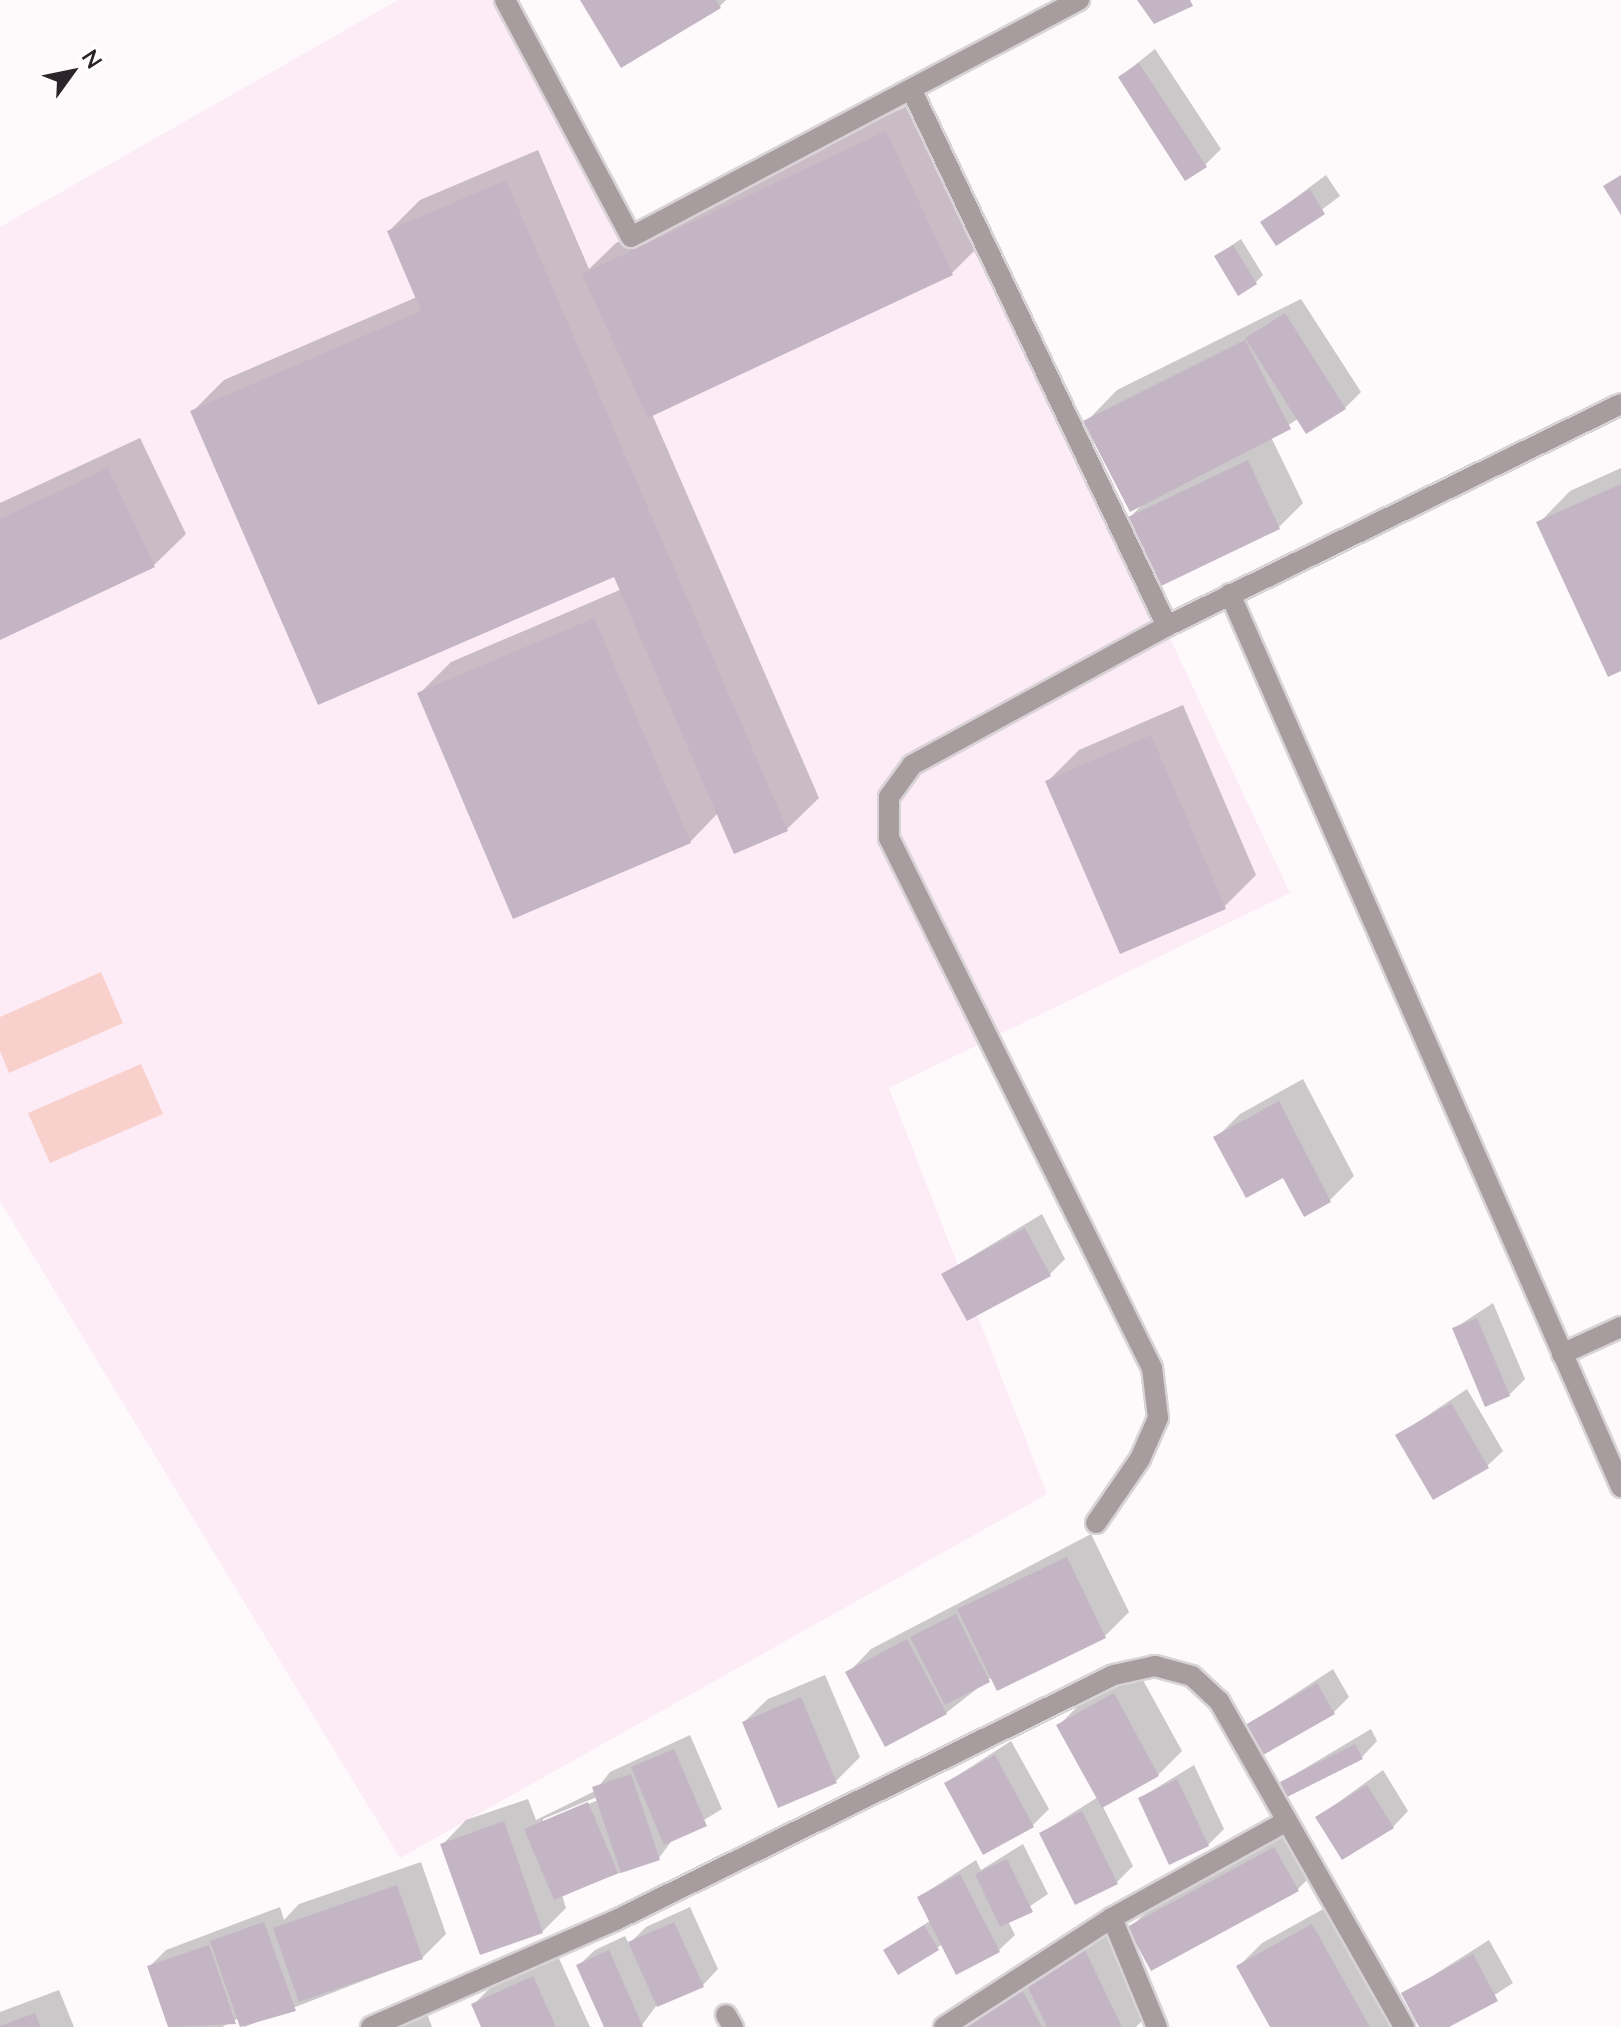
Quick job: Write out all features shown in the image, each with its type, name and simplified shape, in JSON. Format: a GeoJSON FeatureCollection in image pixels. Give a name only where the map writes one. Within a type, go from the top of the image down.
{"type":"FeatureCollection","features":[{"type":"Feature","properties":{"kind":"street"},"geometry":{"type":"LineString","coordinates":[[505,0],[631,237],[1079,0]]}},
{"type":"Feature","properties":{"kind":"street"},"geometry":{"type":"LineString","coordinates":[[912,91],[1167,626]]}},
{"type":"Feature","properties":{"kind":"street"},"geometry":{"type":"LineString","coordinates":[[1096,1523],[1140,1459],[1158,1418],[1152,1368],[889,838],[889,797],[912,765],[1167,626],[1621,404]]}},
{"type":"Feature","properties":{"kind":"street"},"geometry":{"type":"LineString","coordinates":[[1230,594],[1621,1487]]}},
{"type":"Feature","properties":{"kind":"street"},"geometry":{"type":"LineString","coordinates":[[1562,1354],[1621,1327]]}},
{"type":"Feature","properties":{"kind":"street"},"geometry":{"type":"LineString","coordinates":[[371,2027],[616,1920],[1114,1675],[1155,1666],[1192,1676],[1219,1701],[1404,2027]]}},
{"type":"Feature","properties":{"kind":"street"},"geometry":{"type":"LineString","coordinates":[[947,2026],[1112,1918],[1287,1821]]}},
{"type":"Feature","properties":{"kind":"street"},"geometry":{"type":"LineString","coordinates":[[1112,1918],[1157,2027]]}},
{"type":"Feature","properties":{"kind":"shaded area"},"geometry":{"type":"Polygon","coordinates":[[[398,0],[505,0],[632,237],[912,91],[1290,893],[889,1088],[1047,1494],[400,1858],[0,1201],[0,227],[398,0]]]}},
{"type":"Feature","properties":{"kind":"shaded area"},"geometry":{"type":"Polygon","coordinates":[[[101,972],[123,1023],[9,1073],[0,1051],[0,1017],[101,972]]]}},
{"type":"Feature","properties":{"kind":"shaded area"},"geometry":{"type":"Polygon","coordinates":[[[141,1064],[163,1114],[50,1163],[28,1113],[141,1064]]]}},
{"type":"Feature","properties":{"kind":"building"},"geometry":{"type":"Polygon","coordinates":[[[580,0],[716,0],[721,8],[621,68],[580,0]]]}},
{"type":"Feature","properties":{"kind":"building"},"geometry":{"type":"Polygon","coordinates":[[[1137,0],[1190,0],[1193,6],[1154,24],[1137,0]]]}},
{"type":"Feature","properties":{"kind":"building"},"geometry":{"type":"Polygon","coordinates":[[[1139,63],[1207,167],[1185,181],[1118,77],[1139,63]]]}},
{"type":"Feature","properties":{"kind":"building"},"geometry":{"type":"Polygon","coordinates":[[[886,131],[953,275],[648,418],[582,274],[886,131]]]}},
{"type":"Feature","properties":{"kind":"building"},"geometry":{"type":"Polygon","coordinates":[[[1621,175],[1621,215],[1603,186],[1621,175]]]}},
{"type":"Feature","properties":{"kind":"building"},"geometry":{"type":"Polygon","coordinates":[[[506,180],[788,831],[734,854],[614,577],[318,705],[190,411],[421,311],[387,231],[506,180]]]}},
{"type":"Feature","properties":{"kind":"building"},"geometry":{"type":"Polygon","coordinates":[[[1310,189],[1325,214],[1276,246],[1260,222],[1310,189]]]}},
{"type":"Feature","properties":{"kind":"building"},"geometry":{"type":"Polygon","coordinates":[[[1233,245],[1257,284],[1238,296],[1214,256],[1233,245]]]}},
{"type":"Feature","properties":{"kind":"building"},"geometry":{"type":"Polygon","coordinates":[[[1285,313],[1346,409],[1306,434],[1245,338],[1285,313]]]}},
{"type":"Feature","properties":{"kind":"building"},"geometry":{"type":"Polygon","coordinates":[[[1245,340],[1291,429],[1130,512],[1083,421],[1245,340]]]}},
{"type":"Feature","properties":{"kind":"building"},"geometry":{"type":"Polygon","coordinates":[[[1248,460],[1280,529],[1159,587],[1126,518],[1248,460]]]}},
{"type":"Feature","properties":{"kind":"building"},"geometry":{"type":"Polygon","coordinates":[[[108,468],[155,567],[0,640],[0,519],[108,468]]]}},
{"type":"Feature","properties":{"kind":"building"},"geometry":{"type":"Polygon","coordinates":[[[1621,484],[1621,671],[1608,677],[1536,522],[1621,484]]]}},
{"type":"Feature","properties":{"kind":"building"},"geometry":{"type":"Polygon","coordinates":[[[594,618],[691,843],[513,919],[417,693],[594,618]]]}},
{"type":"Feature","properties":{"kind":"building"},"geometry":{"type":"Polygon","coordinates":[[[1151,735],[1226,909],[1120,954],[1045,781],[1151,735]]]}},
{"type":"Feature","properties":{"kind":"building"},"geometry":{"type":"Polygon","coordinates":[[[1279,1101],[1331,1202],[1304,1217],[1283,1178],[1246,1198],[1213,1137],[1279,1101]]]}},
{"type":"Feature","properties":{"kind":"building"},"geometry":{"type":"Polygon","coordinates":[[[1025,1228],[1051,1276],[967,1321],[941,1274],[1025,1228]]]}},
{"type":"Feature","properties":{"kind":"building"},"geometry":{"type":"Polygon","coordinates":[[[1477,1318],[1510,1396],[1485,1407],[1452,1328],[1477,1318]]]}},
{"type":"Feature","properties":{"kind":"building"},"geometry":{"type":"Polygon","coordinates":[[[1451,1403],[1489,1468],[1433,1500],[1395,1435],[1451,1403]]]}},
{"type":"Feature","properties":{"kind":"building"},"geometry":{"type":"Polygon","coordinates":[[[1067,1557],[1106,1638],[997,1691],[957,1609],[1067,1557]]]}},
{"type":"Feature","properties":{"kind":"building"},"geometry":{"type":"Polygon","coordinates":[[[956,1614],[990,1682],[945,1705],[910,1637],[956,1614]]]}},
{"type":"Feature","properties":{"kind":"building"},"geometry":{"type":"Polygon","coordinates":[[[907,1639],[947,1714],[885,1747],[845,1672],[907,1639]]]}},
{"type":"Feature","properties":{"kind":"building"},"geometry":{"type":"Polygon","coordinates":[[[1317,1683],[1335,1714],[1263,1755],[1245,1725],[1317,1683]]]}},
{"type":"Feature","properties":{"kind":"building"},"geometry":{"type":"Polygon","coordinates":[[[1114,1693],[1159,1776],[1102,1808],[1056,1725],[1114,1693]]]}},
{"type":"Feature","properties":{"kind":"building"},"geometry":{"type":"Polygon","coordinates":[[[801,1697],[837,1783],[778,1808],[742,1722],[801,1697]]]}},
{"type":"Feature","properties":{"kind":"building"},"geometry":{"type":"Polygon","coordinates":[[[1355,1744],[1363,1759],[1287,1797],[1280,1782],[1355,1744]]]}},
{"type":"Feature","properties":{"kind":"building"},"geometry":{"type":"Polygon","coordinates":[[[674,1749],[707,1826],[664,1845],[631,1767],[674,1749]]]}},
{"type":"Feature","properties":{"kind":"building"},"geometry":{"type":"Polygon","coordinates":[[[995,1755],[1034,1827],[983,1855],[944,1783],[995,1755]]]}},
{"type":"Feature","properties":{"kind":"building"},"geometry":{"type":"Polygon","coordinates":[[[631,1774],[660,1860],[621,1873],[592,1787],[631,1774]]]}},
{"type":"Feature","properties":{"kind":"building"},"geometry":{"type":"Polygon","coordinates":[[[1177,1779],[1209,1846],[1169,1865],[1138,1798],[1177,1779]]]}},
{"type":"Feature","properties":{"kind":"building"},"geometry":{"type":"Polygon","coordinates":[[[1367,1785],[1394,1828],[1342,1860],[1315,1817],[1367,1785]]]}},
{"type":"Feature","properties":{"kind":"building"},"geometry":{"type":"Polygon","coordinates":[[[588,1802],[618,1873],[554,1900],[524,1829],[588,1802]]]}},
{"type":"Feature","properties":{"kind":"building"},"geometry":{"type":"Polygon","coordinates":[[[1082,1811],[1118,1884],[1075,1905],[1039,1833],[1082,1811]]]}},
{"type":"Feature","properties":{"kind":"building"},"geometry":{"type":"Polygon","coordinates":[[[504,1821],[543,1933],[480,1955],[440,1844],[504,1821]]]}},
{"type":"Feature","properties":{"kind":"building"},"geometry":{"type":"Polygon","coordinates":[[[1274,1847],[1299,1891],[1151,1971],[1127,1927],[1274,1847]]]}},
{"type":"Feature","properties":{"kind":"building"},"geometry":{"type":"Polygon","coordinates":[[[1007,1859],[1033,1912],[1000,1927],[975,1874],[1007,1859]]]}},
{"type":"Feature","properties":{"kind":"building"},"geometry":{"type":"Polygon","coordinates":[[[960,1874],[1000,1952],[956,1975],[917,1897],[960,1874]]]}},
{"type":"Feature","properties":{"kind":"building"},"geometry":{"type":"Polygon","coordinates":[[[397,1885],[423,1959],[299,2002],[273,1928],[397,1885]]]}},
{"type":"Feature","properties":{"kind":"building"},"geometry":{"type":"Polygon","coordinates":[[[264,1922],[296,2011],[240,2027],[210,1941],[264,1922]]]}},
{"type":"Feature","properties":{"kind":"building"},"geometry":{"type":"Polygon","coordinates":[[[674,1922],[704,1987],[657,2007],[628,1942],[674,1922]]]}},
{"type":"Feature","properties":{"kind":"building"},"geometry":{"type":"Polygon","coordinates":[[[1312,1924],[1370,2027],[1270,2027],[1236,1966],[1312,1924]]]}},
{"type":"Feature","properties":{"kind":"building"},"geometry":{"type":"Polygon","coordinates":[[[924,1925],[939,1950],[898,1975],[883,1950],[924,1925]]]}},
{"type":"Feature","properties":{"kind":"building"},"geometry":{"type":"Polygon","coordinates":[[[209,1945],[236,2024],[168,2027],[147,1966],[209,1945]]]}},
{"type":"Feature","properties":{"kind":"building"},"geometry":{"type":"Polygon","coordinates":[[[1084,1948],[1122,2027],[1047,2027],[1023,1977],[1084,1948]]]}},
{"type":"Feature","properties":{"kind":"building"},"geometry":{"type":"Polygon","coordinates":[[[609,1950],[643,2027],[604,2027],[576,1965],[609,1950]]]}},
{"type":"Feature","properties":{"kind":"building"},"geometry":{"type":"Polygon","coordinates":[[[1473,1954],[1498,2001],[1449,2027],[1419,2027],[1401,1993],[1473,1954]]]}},
{"type":"Feature","properties":{"kind":"building"},"geometry":{"type":"Polygon","coordinates":[[[533,1976],[556,2027],[481,2027],[471,2004],[533,1976]]]}},
{"type":"Feature","properties":{"kind":"building"},"geometry":{"type":"Polygon","coordinates":[[[1020,1986],[1042,2027],[951,2027],[1020,1986]]]}},
{"type":"Feature","properties":{"kind":"building"},"geometry":{"type":"Polygon","coordinates":[[[35,2013],[41,2027],[0,2027],[0,2026],[35,2013]]]}}]}
